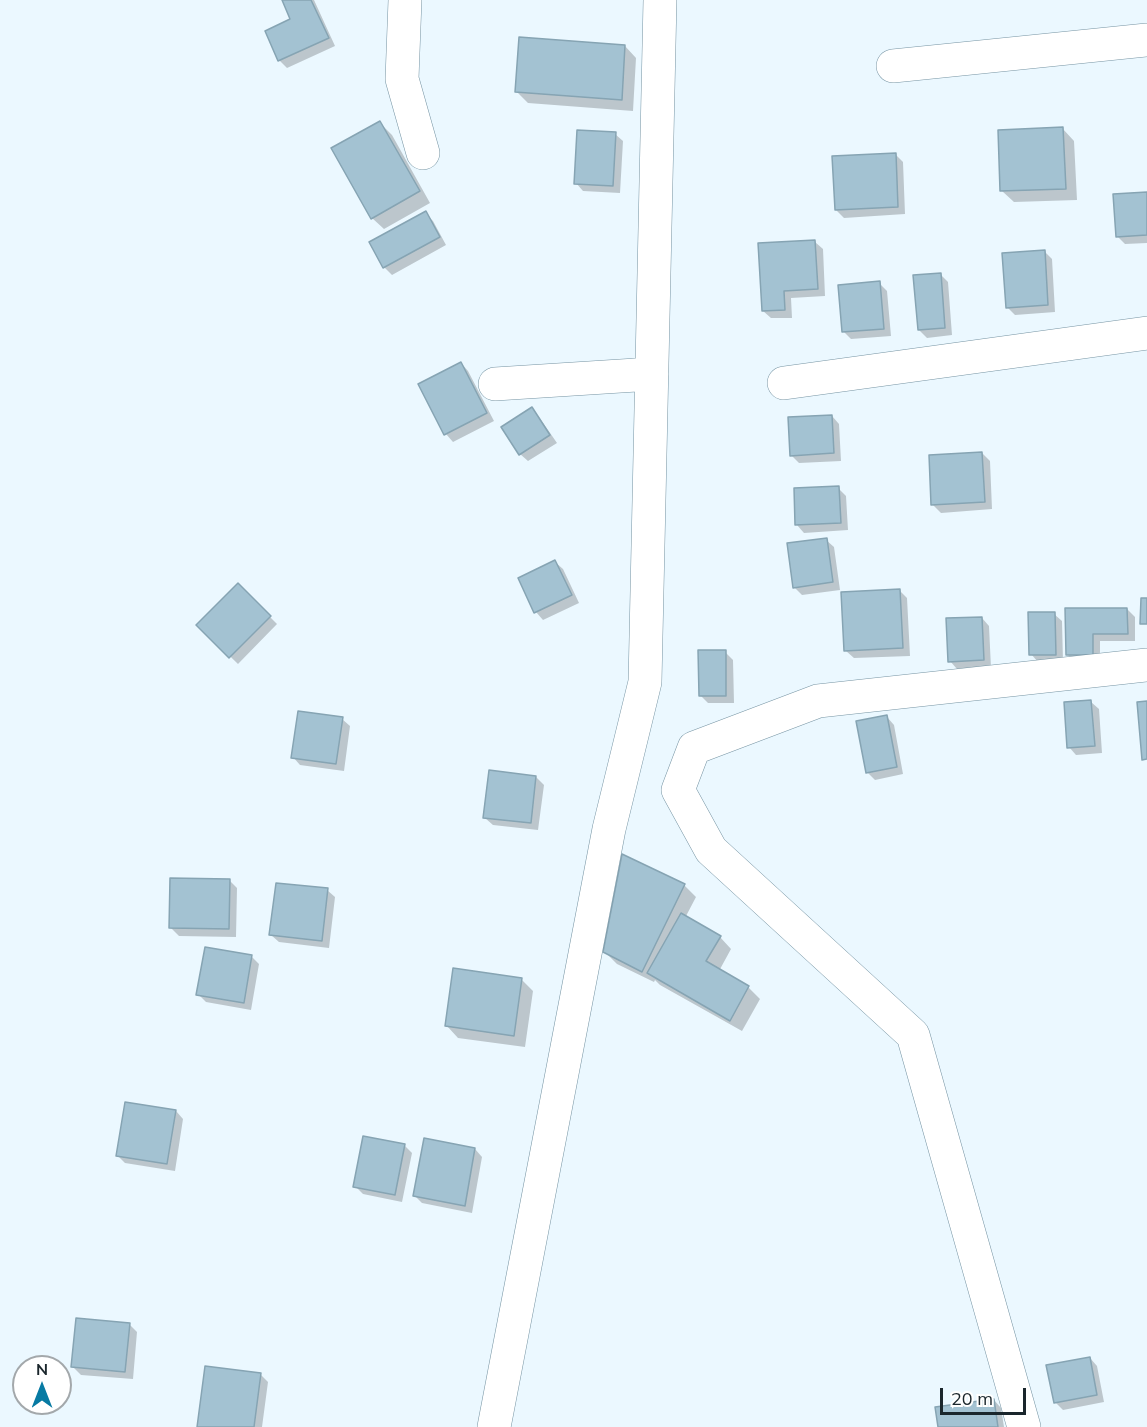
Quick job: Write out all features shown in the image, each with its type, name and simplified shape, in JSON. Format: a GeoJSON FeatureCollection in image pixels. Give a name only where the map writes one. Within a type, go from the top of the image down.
{"type":"FeatureCollection","features":[{"type":"Feature","properties":{"kind":"street"},"geometry":{"type":"LineString","coordinates":[[405,0],[402,78],[423,153]]}},
{"type":"Feature","properties":{"kind":"street"},"geometry":{"type":"LineString","coordinates":[[494,1427],[609,829],[645,682],[660,0]]}},
{"type":"Feature","properties":{"kind":"street"},"geometry":{"type":"LineString","coordinates":[[893,66],[1147,40]]}},
{"type":"Feature","properties":{"kind":"street"},"geometry":{"type":"LineString","coordinates":[[784,382],[1147,333]]}},
{"type":"Feature","properties":{"kind":"street"},"geometry":{"type":"LineString","coordinates":[[495,384],[651,374]]}},
{"type":"Feature","properties":{"kind":"street"},"geometry":{"type":"LineString","coordinates":[[1024,1427],[913,1035],[711,850],[678,790],[694,748],[818,701],[1147,665]]}},
{"type":"Feature","properties":{"kind":"building"},"geometry":{"type":"Polygon","coordinates":[[[282,0],[311,0],[329,38],[278,61],[265,31],[290,19],[282,0]]]}},
{"type":"Feature","properties":{"kind":"building"},"geometry":{"type":"Polygon","coordinates":[[[519,37],[625,45],[622,100],[515,92],[519,37]]]}},
{"type":"Feature","properties":{"kind":"building"},"geometry":{"type":"Polygon","coordinates":[[[380,121],[420,191],[371,219],[331,148],[380,121]]]}},
{"type":"Feature","properties":{"kind":"building"},"geometry":{"type":"Polygon","coordinates":[[[1063,127],[1066,189],[1000,191],[998,130],[1063,127]]]}},
{"type":"Feature","properties":{"kind":"building"},"geometry":{"type":"Polygon","coordinates":[[[577,130],[616,132],[613,186],[574,184],[577,130]]]}},
{"type":"Feature","properties":{"kind":"building"},"geometry":{"type":"Polygon","coordinates":[[[896,153],[898,207],[835,210],[832,156],[896,153]]]}},
{"type":"Feature","properties":{"kind":"building"},"geometry":{"type":"Polygon","coordinates":[[[1147,192],[1147,235],[1116,237],[1113,194],[1147,192]]]}},
{"type":"Feature","properties":{"kind":"building"},"geometry":{"type":"Polygon","coordinates":[[[426,211],[440,237],[383,268],[369,242],[426,211]]]}},
{"type":"Feature","properties":{"kind":"building"},"geometry":{"type":"Polygon","coordinates":[[[815,240],[818,289],[784,291],[785,310],[762,311],[758,243],[815,240]]]}},
{"type":"Feature","properties":{"kind":"building"},"geometry":{"type":"Polygon","coordinates":[[[1045,250],[1048,305],[1006,308],[1002,253],[1045,250]]]}},
{"type":"Feature","properties":{"kind":"building"},"geometry":{"type":"Polygon","coordinates":[[[941,273],[945,328],[918,330],[913,275],[941,273]]]}},
{"type":"Feature","properties":{"kind":"building"},"geometry":{"type":"Polygon","coordinates":[[[880,281],[884,329],[842,332],[838,285],[880,281]]]}},
{"type":"Feature","properties":{"kind":"building"},"geometry":{"type":"Polygon","coordinates":[[[461,362],[487,413],[444,435],[418,384],[461,362]]]}},
{"type":"Feature","properties":{"kind":"building"},"geometry":{"type":"Polygon","coordinates":[[[532,407],[550,435],[519,455],[501,427],[532,407]]]}},
{"type":"Feature","properties":{"kind":"building"},"geometry":{"type":"Polygon","coordinates":[[[832,415],[834,453],[790,456],[788,417],[832,415]]]}},
{"type":"Feature","properties":{"kind":"building"},"geometry":{"type":"Polygon","coordinates":[[[982,452],[985,502],[931,505],[929,455],[982,452]]]}},
{"type":"Feature","properties":{"kind":"building"},"geometry":{"type":"Polygon","coordinates":[[[839,486],[841,523],[795,525],[794,488],[839,486]]]}},
{"type":"Feature","properties":{"kind":"building"},"geometry":{"type":"Polygon","coordinates":[[[827,538],[833,582],[793,588],[787,543],[827,538]]]}},
{"type":"Feature","properties":{"kind":"building"},"geometry":{"type":"Polygon","coordinates":[[[555,560],[572,595],[534,613],[518,578],[555,560]]]}},
{"type":"Feature","properties":{"kind":"building"},"geometry":{"type":"Polygon","coordinates":[[[238,583],[271,616],[229,658],[196,625],[238,583]]]}},
{"type":"Feature","properties":{"kind":"building"},"geometry":{"type":"Polygon","coordinates":[[[900,589],[903,648],[844,651],[841,592],[900,589]]]}},
{"type":"Feature","properties":{"kind":"building"},"geometry":{"type":"Polygon","coordinates":[[[1141,598],[1147,598],[1147,624],[1140,624],[1141,598]]]}},
{"type":"Feature","properties":{"kind":"building"},"geometry":{"type":"Polygon","coordinates":[[[1065,608],[1127,608],[1128,634],[1093,634],[1093,655],[1066,655],[1065,608]]]}},
{"type":"Feature","properties":{"kind":"building"},"geometry":{"type":"Polygon","coordinates":[[[1028,612],[1055,612],[1056,655],[1029,655],[1028,612]]]}},
{"type":"Feature","properties":{"kind":"building"},"geometry":{"type":"Polygon","coordinates":[[[982,617],[984,660],[948,662],[946,618],[982,617]]]}},
{"type":"Feature","properties":{"kind":"building"},"geometry":{"type":"Polygon","coordinates":[[[698,650],[726,650],[726,696],[699,696],[698,650]]]}},
{"type":"Feature","properties":{"kind":"building"},"geometry":{"type":"Polygon","coordinates":[[[1091,700],[1095,746],[1067,748],[1064,702],[1091,700]]]}},
{"type":"Feature","properties":{"kind":"building"},"geometry":{"type":"Polygon","coordinates":[[[1147,701],[1147,759],[1142,760],[1137,702],[1147,701]]]}},
{"type":"Feature","properties":{"kind":"building"},"geometry":{"type":"Polygon","coordinates":[[[298,711],[343,717],[336,764],[291,758],[298,711]]]}},
{"type":"Feature","properties":{"kind":"building"},"geometry":{"type":"Polygon","coordinates":[[[887,715],[897,767],[866,773],[856,721],[887,715]]]}},
{"type":"Feature","properties":{"kind":"building"},"geometry":{"type":"Polygon","coordinates":[[[489,770],[536,776],[531,823],[483,818],[489,770]]]}},
{"type":"Feature","properties":{"kind":"building"},"geometry":{"type":"Polygon","coordinates":[[[622,854],[685,884],[642,972],[603,952],[622,854]]]}},
{"type":"Feature","properties":{"kind":"building"},"geometry":{"type":"Polygon","coordinates":[[[170,878],[230,879],[229,929],[169,928],[170,878]]]}},
{"type":"Feature","properties":{"kind":"building"},"geometry":{"type":"Polygon","coordinates":[[[276,883],[328,888],[322,941],[269,935],[276,883]]]}},
{"type":"Feature","properties":{"kind":"building"},"geometry":{"type":"Polygon","coordinates":[[[681,913],[721,936],[706,961],[749,986],[730,1021],[647,973],[681,913]]]}},
{"type":"Feature","properties":{"kind":"building"},"geometry":{"type":"Polygon","coordinates":[[[205,947],[252,955],[244,1003],[196,995],[205,947]]]}},
{"type":"Feature","properties":{"kind":"building"},"geometry":{"type":"Polygon","coordinates":[[[453,968],[522,978],[514,1036],[445,1026],[453,968]]]}},
{"type":"Feature","properties":{"kind":"building"},"geometry":{"type":"Polygon","coordinates":[[[125,1102],[176,1110],[167,1164],[116,1156],[125,1102]]]}},
{"type":"Feature","properties":{"kind":"building"},"geometry":{"type":"Polygon","coordinates":[[[363,1136],[405,1144],[395,1195],[353,1187],[363,1136]]]}},
{"type":"Feature","properties":{"kind":"building"},"geometry":{"type":"Polygon","coordinates":[[[424,1138],[475,1148],[465,1206],[413,1196],[424,1138]]]}},
{"type":"Feature","properties":{"kind":"building"},"geometry":{"type":"Polygon","coordinates":[[[76,1318],[130,1323],[125,1372],[72,1367],[76,1318]]]}},
{"type":"Feature","properties":{"kind":"building"},"geometry":{"type":"Polygon","coordinates":[[[1090,1357],[1097,1395],[1054,1403],[1046,1365],[1090,1357]]]}},
{"type":"Feature","properties":{"kind":"building"},"geometry":{"type":"Polygon","coordinates":[[[205,1366],[261,1373],[254,1427],[197,1427],[205,1366]]]}},
{"type":"Feature","properties":{"kind":"building"},"geometry":{"type":"Polygon","coordinates":[[[994,1399],[998,1427],[938,1427],[935,1407],[994,1399]]]}}]}
